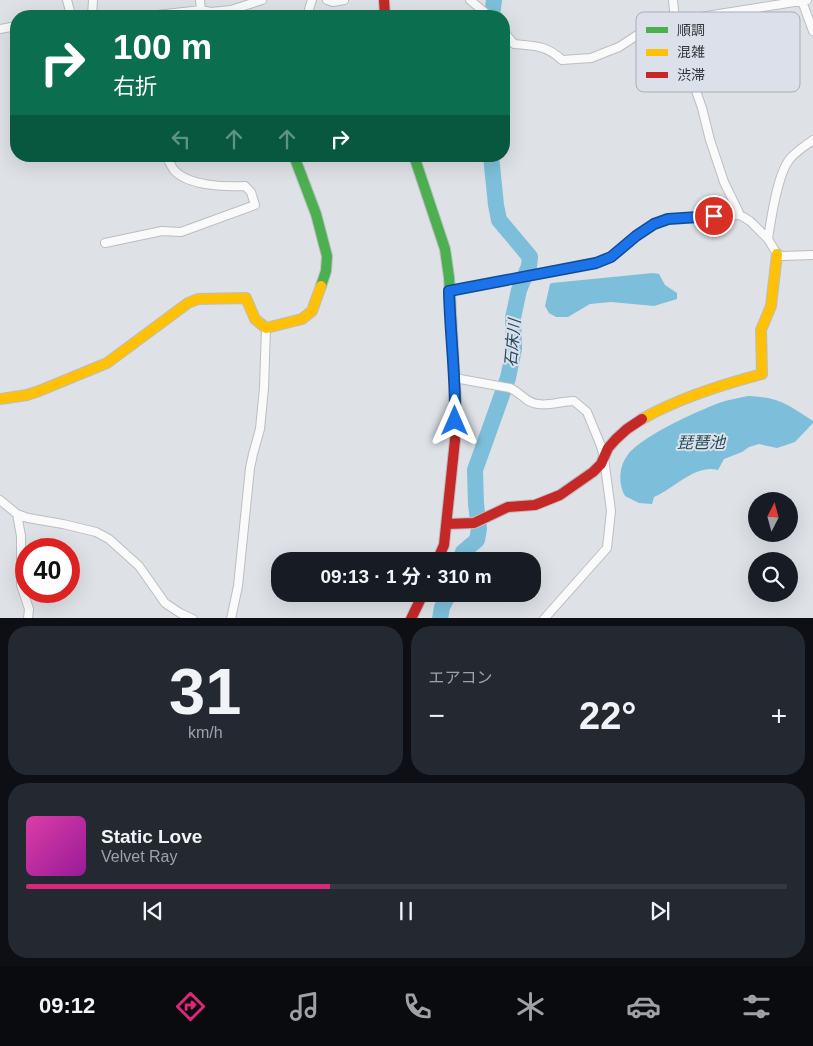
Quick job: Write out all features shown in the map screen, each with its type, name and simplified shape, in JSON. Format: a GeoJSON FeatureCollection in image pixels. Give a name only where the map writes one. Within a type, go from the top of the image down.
{"type":"FeatureCollection","features":[{"type":"Feature","properties":{"kind":"street"},"geometry":{"type":"LineString","coordinates":[[200,0],[201,10]]}},
{"type":"Feature","properties":{"kind":"street"},"geometry":{"type":"LineString","coordinates":[[238,10],[262,0]]}},
{"type":"Feature","properties":{"kind":"street"},"geometry":{"type":"LineString","coordinates":[[327,0],[333,2],[344,0]]}},
{"type":"Feature","properties":{"kind":"street"},"geometry":{"type":"LineString","coordinates":[[470,0],[482,10]]}},
{"type":"Feature","properties":{"kind":"street"},"geometry":{"type":"LineString","coordinates":[[734,12],[805,1],[813,31]]}},
{"type":"Feature","properties":{"kind":"street"},"geometry":{"type":"LineString","coordinates":[[510,39],[514,44],[539,46],[552,50],[562,60],[576,60],[592,58],[619,47],[636,36]]}},
{"type":"Feature","properties":{"kind":"street"},"geometry":{"type":"LineString","coordinates":[[447,524],[462,525],[479,521],[509,507],[534,505],[544,502],[568,490],[600,465],[614,441],[638,421],[682,399],[722,384],[762,374],[761,330],[771,306],[777,254],[768,239],[750,221],[740,215],[724,182],[696,92]]}},
{"type":"Feature","properties":{"kind":"street"},"geometry":{"type":"LineString","coordinates":[[768,239],[783,172],[789,160],[798,150],[813,140]]}},
{"type":"Feature","properties":{"kind":"street"},"geometry":{"type":"LineString","coordinates":[[105,243],[162,231],[182,232],[255,205],[251,192],[245,186],[218,187],[186,178],[175,171],[170,162]]}},
{"type":"Feature","properties":{"kind":"street"},"geometry":{"type":"LineString","coordinates":[[0,399],[27,395],[39,391],[107,363],[182,306],[198,299],[246,298],[251,314],[261,326],[266,328],[302,319],[312,311],[326,271],[327,256],[296,162]]}},
{"type":"Feature","properties":{"kind":"street"},"geometry":{"type":"LineString","coordinates":[[416,162],[445,249],[449,291],[456,403],[454,457],[447,524],[444,545],[441,552]]}},
{"type":"Feature","properties":{"kind":"street"},"geometry":{"type":"LineString","coordinates":[[449,291],[596,263],[611,257],[654,224],[668,219],[740,215]]}},
{"type":"Feature","properties":{"kind":"street"},"geometry":{"type":"LineString","coordinates":[[777,254],[787,257],[813,255]]}},
{"type":"Feature","properties":{"kind":"street"},"geometry":{"type":"LineString","coordinates":[[231,618],[238,586],[252,461],[260,429],[264,388],[266,328]]}},
{"type":"Feature","properties":{"kind":"street"},"geometry":{"type":"LineString","coordinates":[[460,379],[510,388],[518,391],[526,400],[537,404],[574,401],[587,412],[604,458],[611,511],[607,548],[544,618]]}},
{"type":"Feature","properties":{"kind":"street"},"geometry":{"type":"LineString","coordinates":[[0,500],[17,514],[28,518],[96,532],[109,539],[139,566],[166,603],[180,613],[193,618]]}},
{"type":"Feature","properties":{"kind":"street"},"geometry":{"type":"LineString","coordinates":[[17,514],[21,536],[21,585],[29,609],[28,618]]}},
{"type":"Feature","properties":{"kind":"street"},"geometry":{"type":"LineString","coordinates":[[411,618],[419,602]]}},
{"type":"Feature","properties":{"kind":"water"},"geometry":{"type":"Polygon","coordinates":[[[659,274],[665,285],[677,293],[677,299],[654,306],[611,302],[590,304],[568,317],[556,317],[549,313],[545,306],[550,284],[552,283],[659,274]]]}},
{"type":"Feature","properties":{"kind":"water","name":"琵琶池"},"geometry":{"type":"Polygon","coordinates":[[[748,396],[776,400],[797,410],[813,421],[813,423],[795,442],[777,448],[759,444],[749,447],[724,459],[718,470],[709,469],[685,478],[654,497],[652,504],[639,503],[625,496],[620,481],[621,470],[624,460],[634,448],[657,432],[687,416],[725,401],[748,396]]]}},
{"type":"Feature","properties":{"kind":"waterway","name":"石床川"},"geometry":{"type":"LineString","coordinates":[[493,10],[494,0]]}},
{"type":"Feature","properties":{"kind":"waterway","name":"石床川"},"geometry":{"type":"LineString","coordinates":[[463,552],[477,540],[479,529],[475,470],[508,378],[514,349],[513,318],[519,290],[529,266],[530,257],[499,220],[492,162]]}},
{"type":"Feature","properties":{"kind":"waterway","name":"石床川"},"geometry":{"type":"LineString","coordinates":[[440,618],[445,602]]}},
{"type":"Feature","properties":{"kind":"traffic: fast"},"geometry":{"type":"LineString","coordinates":[[296,162],[316,214],[327,256],[326,271],[321,286]]}},
{"type":"Feature","properties":{"kind":"traffic: fast"},"geometry":{"type":"LineString","coordinates":[[416,162],[445,249],[449,277],[456,403],[455,440]]}},
{"type":"Feature","properties":{"kind":"traffic: slow"},"geometry":{"type":"LineString","coordinates":[[642,419],[656,411],[700,393],[762,374],[761,330],[771,306],[777,254]]}},
{"type":"Feature","properties":{"kind":"traffic: slow"},"geometry":{"type":"LineString","coordinates":[[0,399],[27,395],[39,391],[107,363],[188,303],[198,299],[246,298],[255,319],[266,328],[302,319],[312,311],[321,286]]}},
{"type":"Feature","properties":{"kind":"traffic: jam"},"geometry":{"type":"LineString","coordinates":[[384,0],[385,10]]}},
{"type":"Feature","properties":{"kind":"traffic: jam"},"geometry":{"type":"LineString","coordinates":[[447,524],[474,523],[508,507],[535,505],[560,495],[593,472],[601,464],[608,448],[616,439],[642,419]]}},
{"type":"Feature","properties":{"kind":"traffic: jam"},"geometry":{"type":"LineString","coordinates":[[441,552],[444,545],[455,440]]}},
{"type":"Feature","properties":{"kind":"traffic: jam"},"geometry":{"type":"LineString","coordinates":[[411,618],[419,602]]}},
{"type":"Feature","properties":{"kind":"route"},"geometry":{"type":"LineString","coordinates":[[455,421],[456,403],[449,291],[596,263],[611,257],[654,224],[668,219],[714,216]]}}]}
